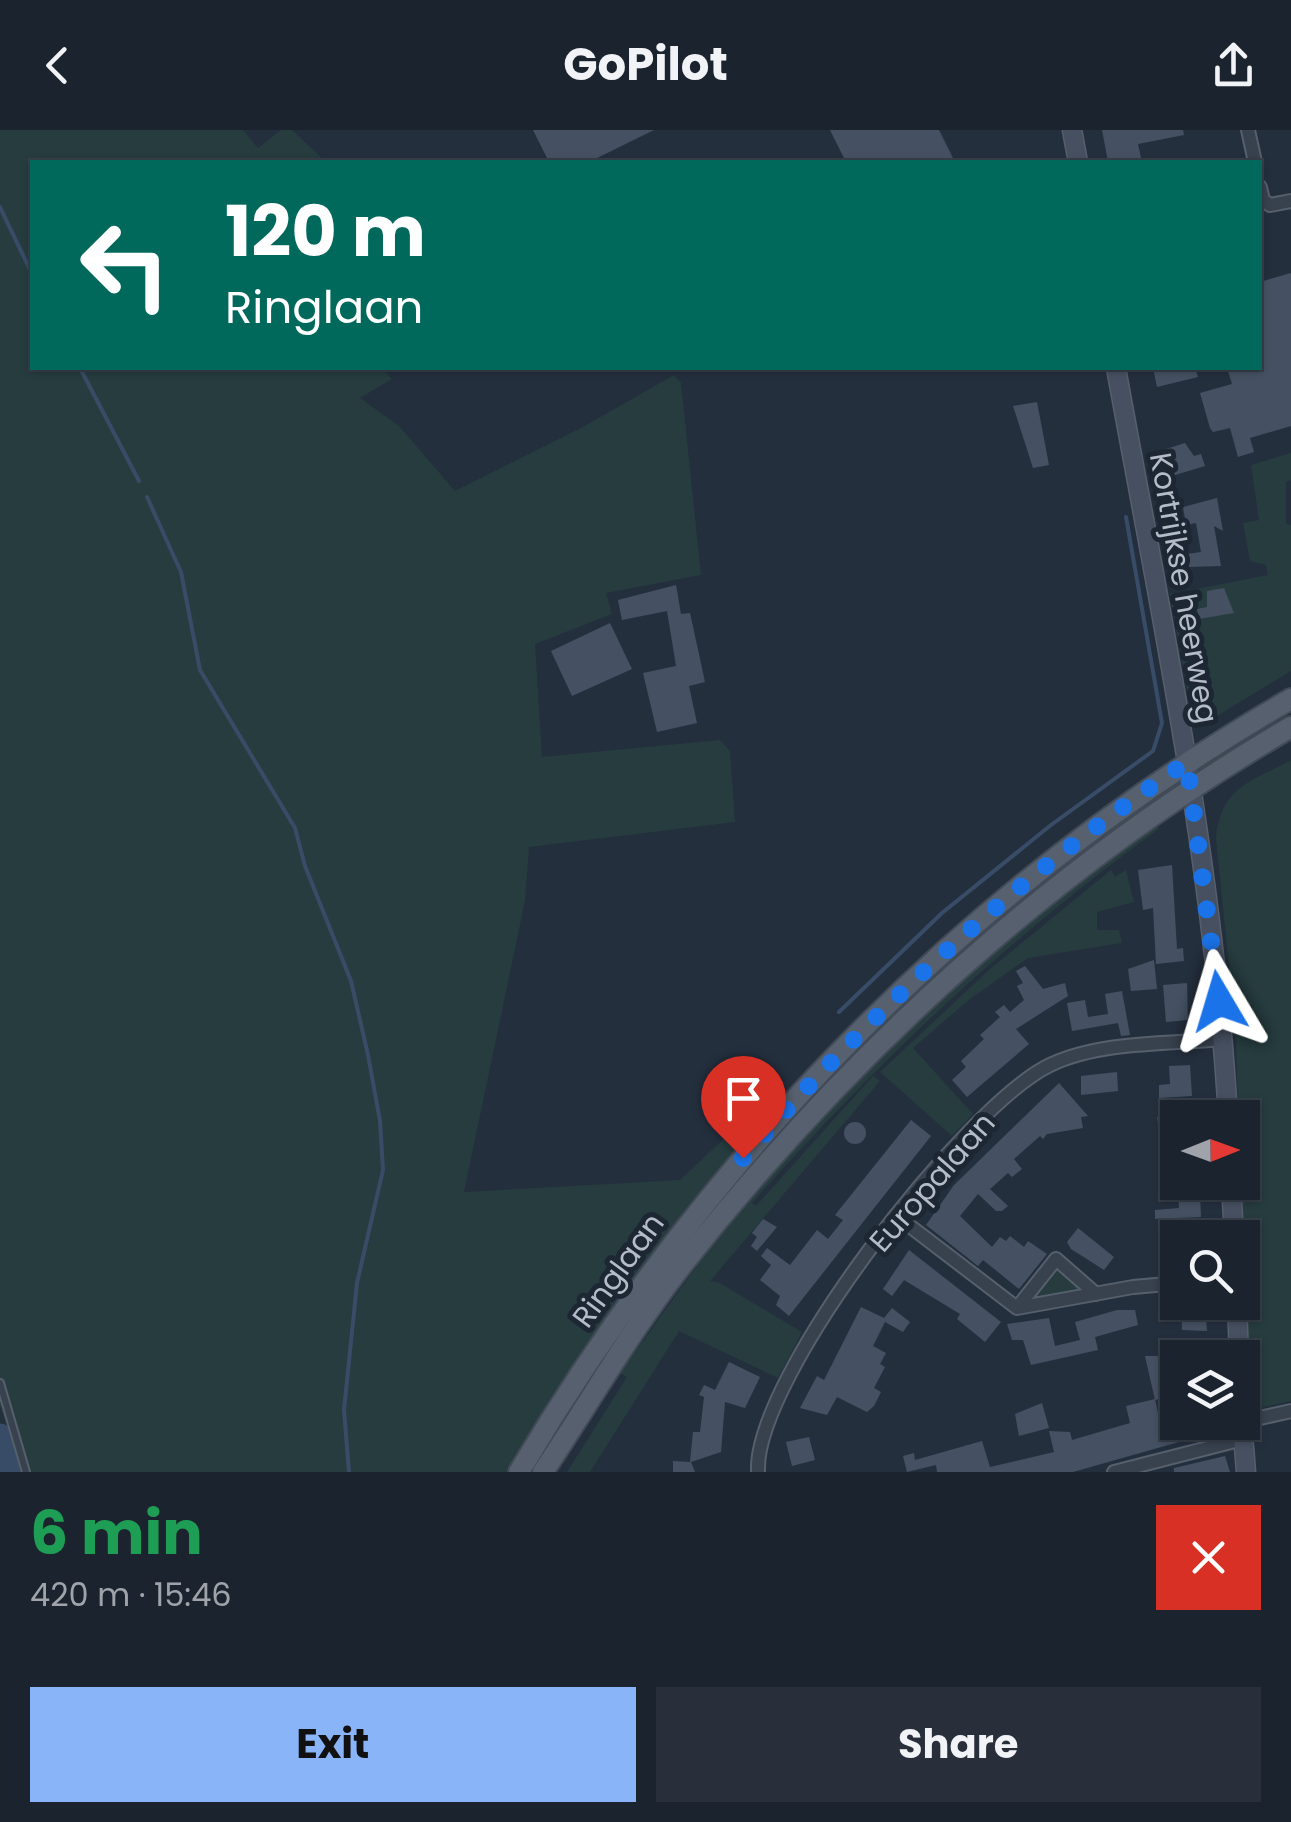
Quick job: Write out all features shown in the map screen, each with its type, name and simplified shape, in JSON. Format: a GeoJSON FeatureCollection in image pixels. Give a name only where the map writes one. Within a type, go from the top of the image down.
{"type":"FeatureCollection","features":[{"type":"Feature","properties":{"kind":"main road","name":"Ringlaan"},"geometry":{"type":"LineString","coordinates":[[519,1472],[576,1380],[678,1238],[816,1076],[961,936],[1068,848],[1187,762],[1291,698]]}},
{"type":"Feature","properties":{"kind":"main road","name":"Ringlaan"},"geometry":{"type":"LineString","coordinates":[[543,1472],[681,1267],[800,1126],[926,997],[1024,910],[1192,788],[1291,727]]}},
{"type":"Feature","properties":{"kind":"street"},"geometry":{"type":"LineString","coordinates":[[1072,130],[1078,160]]}},
{"type":"Feature","properties":{"kind":"street"},"geometry":{"type":"LineString","coordinates":[[1248,130],[1255,160]]}},
{"type":"Feature","properties":{"kind":"street"},"geometry":{"type":"LineString","coordinates":[[1262,200],[1270,205],[1291,201]]}},
{"type":"Feature","properties":{"kind":"street","name":"Kortrijkse heerweg"},"geometry":{"type":"LineString","coordinates":[[1116,370],[1192,788],[1224,1039],[1227,1100]]}},
{"type":"Feature","properties":{"kind":"street","name":"Europalaan"},"geometry":{"type":"LineString","coordinates":[[758,1472],[765,1423],[800,1352],[832,1302],[956,1145],[1047,1066],[1074,1056],[1224,1039]]}},
{"type":"Feature","properties":{"kind":"street"},"geometry":{"type":"LineString","coordinates":[[898,1217],[1017,1308],[1160,1286]]}},
{"type":"Feature","properties":{"kind":"street"},"geometry":{"type":"LineString","coordinates":[[1017,1308],[1056,1260],[1096,1294]]}},
{"type":"Feature","properties":{"kind":"street"},"geometry":{"type":"LineString","coordinates":[[1260,1422],[1291,1411]]}},
{"type":"Feature","properties":{"kind":"street"},"geometry":{"type":"LineString","coordinates":[[1114,1472],[1207,1440]]}},
{"type":"Feature","properties":{"kind":"street"},"geometry":{"type":"LineString","coordinates":[[1243,1440],[1246,1472]]}},
{"type":"Feature","properties":{"kind":"lane"},"geometry":{"type":"LineString","coordinates":[[0,1384],[26,1472]]}},
{"type":"Feature","properties":{"kind":"green space"},"geometry":{"type":"Polygon","coordinates":[[[0,130],[243,130],[258,148],[281,130],[292,130],[324,160],[30,160],[30,370],[383,370],[392,379],[360,398],[399,426],[455,491],[581,428],[674,375],[681,383],[701,575],[606,593],[612,614],[535,644],[542,757],[720,740],[730,751],[735,822],[529,847],[525,901],[464,1192],[680,1180],[746,1118],[760,1128],[511,1472],[21,1472],[0,1406],[0,130]]]}},
{"type":"Feature","properties":{"kind":"green space"},"geometry":{"type":"Polygon","coordinates":[[[1291,453],[1286,524],[1291,525],[1291,671],[1207,722],[1199,719],[1188,695],[1170,594],[1268,575],[1266,565],[1250,561],[1243,523],[1259,520],[1251,465],[1291,453]]]}},
{"type":"Feature","properties":{"kind":"green space"},"geometry":{"type":"Polygon","coordinates":[[[1291,760],[1291,1401],[1260,1408],[1260,1340],[1247,1340],[1246,1320],[1260,1320],[1260,1220],[1242,1220],[1241,1200],[1260,1200],[1260,1100],[1238,1100],[1236,1035],[1216,839],[1224,808],[1251,781],[1291,760]]]}},
{"type":"Feature","properties":{"kind":"green space"},"geometry":{"type":"Polygon","coordinates":[[[1156,823],[1159,829],[1049,914],[945,1004],[847,1101],[752,1203],[756,1206],[873,1076],[880,1081],[710,1281],[718,1282],[802,1332],[778,1378],[679,1331],[590,1472],[567,1472],[627,1377],[620,1373],[714,1242],[792,1147],[940,999],[1156,823]]]}},
{"type":"Feature","properties":{"kind":"green space"},"geometry":{"type":"Polygon","coordinates":[[[1111,870],[1115,877],[1126,870],[1134,902],[1097,912],[1097,930],[1119,930],[1122,943],[1028,958],[970,999],[913,1048],[973,1114],[952,1136],[880,1072],[991,968],[1111,870]]]}},
{"type":"Feature","properties":{"kind":"green space"},"geometry":{"type":"Polygon","coordinates":[[[1059,1268],[1084,1290],[1032,1299],[1055,1270],[1059,1268]]]}},
{"type":"Feature","properties":{"kind":"building"},"geometry":{"type":"Polygon","coordinates":[[[533,130],[654,130],[593,160],[548,160],[533,130]]]}},
{"type":"Feature","properties":{"kind":"building"},"geometry":{"type":"Polygon","coordinates":[[[830,130],[939,130],[954,160],[845,160],[830,130]]]}},
{"type":"Feature","properties":{"kind":"building"},"geometry":{"type":"Polygon","coordinates":[[[1102,130],[1183,130],[1184,135],[1138,144],[1142,160],[1108,160],[1102,130]]]}},
{"type":"Feature","properties":{"kind":"building"},"geometry":{"type":"Polygon","coordinates":[[[1291,273],[1291,426],[1250,438],[1254,452],[1238,457],[1230,428],[1213,432],[1210,428],[1200,393],[1232,384],[1228,370],[1262,370],[1262,281],[1291,273]]]}},
{"type":"Feature","properties":{"kind":"building"},"geometry":{"type":"Polygon","coordinates":[[[1153,370],[1196,370],[1198,377],[1157,387],[1153,370]]]}},
{"type":"Feature","properties":{"kind":"building"},"geometry":{"type":"Polygon","coordinates":[[[1037,402],[1049,465],[1033,468],[1013,406],[1037,402]]]}},
{"type":"Feature","properties":{"kind":"building"},"geometry":{"type":"Polygon","coordinates":[[[1185,443],[1194,456],[1201,454],[1205,466],[1152,482],[1150,473],[1172,466],[1166,449],[1185,443]]]}},
{"type":"Feature","properties":{"kind":"building"},"geometry":{"type":"Polygon","coordinates":[[[1217,498],[1223,531],[1214,526],[1221,566],[1189,567],[1187,554],[1201,552],[1196,523],[1186,525],[1183,507],[1217,498]]]}},
{"type":"Feature","properties":{"kind":"building"},"geometry":{"type":"Polygon","coordinates":[[[676,585],[681,614],[690,613],[705,682],[689,686],[697,723],[657,732],[643,673],[676,666],[667,611],[622,620],[618,600],[676,585]]]}},
{"type":"Feature","properties":{"kind":"building"},"geometry":{"type":"Polygon","coordinates":[[[1224,588],[1234,613],[1199,619],[1197,609],[1207,607],[1207,591],[1224,588]]]}},
{"type":"Feature","properties":{"kind":"building"},"geometry":{"type":"Polygon","coordinates":[[[610,623],[632,669],[572,696],[551,651],[610,623]]]}},
{"type":"Feature","properties":{"kind":"building"},"geometry":{"type":"Polygon","coordinates":[[[1172,865],[1177,949],[1183,948],[1184,961],[1156,964],[1153,908],[1143,910],[1138,870],[1172,865]]]}},
{"type":"Feature","properties":{"kind":"building"},"geometry":{"type":"Polygon","coordinates":[[[1154,960],[1157,989],[1131,991],[1128,969],[1154,960]]]}},
{"type":"Feature","properties":{"kind":"building"},"geometry":{"type":"Polygon","coordinates":[[[1025,966],[1043,989],[1065,983],[1068,996],[1016,1029],[1029,1044],[967,1097],[952,1080],[966,1067],[961,1061],[984,1039],[980,1035],[1000,1017],[995,1012],[1004,1005],[1010,1012],[1024,1000],[1017,986],[1023,983],[1016,971],[1025,966]]]}},
{"type":"Feature","properties":{"kind":"building"},"geometry":{"type":"Polygon","coordinates":[[[1187,983],[1188,1020],[1166,1022],[1163,985],[1187,983]]]}},
{"type":"Feature","properties":{"kind":"building"},"geometry":{"type":"Polygon","coordinates":[[[1122,991],[1130,1035],[1121,1036],[1118,1023],[1072,1031],[1067,1003],[1085,1000],[1088,1017],[1108,1014],[1105,994],[1122,991]]]}},
{"type":"Feature","properties":{"kind":"building"},"geometry":{"type":"Polygon","coordinates":[[[1190,1065],[1192,1096],[1159,1098],[1159,1085],[1170,1084],[1169,1066],[1190,1065]]]}},
{"type":"Feature","properties":{"kind":"building"},"geometry":{"type":"Polygon","coordinates":[[[1117,1072],[1118,1091],[1081,1095],[1081,1076],[1117,1072]]]}},
{"type":"Feature","properties":{"kind":"building"},"geometry":{"type":"Polygon","coordinates":[[[1059,1083],[1088,1116],[1081,1117],[1083,1128],[1047,1134],[1043,1139],[1040,1136],[1014,1159],[1022,1169],[1012,1177],[1008,1173],[990,1189],[1008,1206],[1002,1211],[996,1211],[978,1194],[960,1216],[992,1247],[1000,1237],[1006,1241],[1010,1236],[1024,1247],[1028,1241],[1047,1254],[1019,1289],[983,1260],[978,1266],[926,1225],[954,1185],[1059,1083]]]}},
{"type":"Feature","properties":{"kind":"building"},"geometry":{"type":"Polygon","coordinates":[[[911,1120],[931,1136],[789,1316],[776,1305],[780,1296],[760,1280],[771,1265],[761,1256],[767,1248],[790,1265],[817,1230],[828,1239],[843,1220],[835,1215],[911,1120]]]}},
{"type":"Feature","properties":{"kind":"building"},"geometry":{"type":"Polygon","coordinates":[[[855,1122],[863,1125],[863,1141],[855,1144],[847,1141],[844,1133],[847,1125],[855,1122]]]}},
{"type":"Feature","properties":{"kind":"building"},"geometry":{"type":"Polygon","coordinates":[[[1178,1200],[1200,1200],[1201,1217],[1155,1219],[1155,1210],[1179,1208],[1178,1200]]]}},
{"type":"Feature","properties":{"kind":"building"},"geometry":{"type":"Polygon","coordinates":[[[763,1219],[777,1227],[757,1251],[751,1246],[757,1237],[752,1233],[763,1219]]]}},
{"type":"Feature","properties":{"kind":"building"},"geometry":{"type":"Polygon","coordinates":[[[1078,1228],[1114,1257],[1104,1270],[1071,1249],[1067,1242],[1078,1228]]]}},
{"type":"Feature","properties":{"kind":"building"},"geometry":{"type":"Polygon","coordinates":[[[909,1250],[1001,1322],[985,1342],[957,1319],[960,1314],[904,1280],[892,1296],[883,1289],[909,1250]]]}},
{"type":"Feature","properties":{"kind":"building"},"geometry":{"type":"Polygon","coordinates":[[[861,1307],[884,1318],[892,1308],[910,1322],[903,1332],[885,1322],[873,1346],[886,1353],[880,1364],[885,1367],[874,1388],[881,1392],[874,1406],[867,1412],[837,1397],[827,1415],[800,1408],[817,1376],[824,1380],[861,1307]]]}},
{"type":"Feature","properties":{"kind":"building"},"geometry":{"type":"Polygon","coordinates":[[[1117,1310],[1135,1310],[1138,1325],[1095,1337],[1098,1350],[1031,1365],[1023,1340],[1012,1340],[1007,1324],[1049,1318],[1055,1346],[1080,1340],[1075,1322],[1117,1310]]]}},
{"type":"Feature","properties":{"kind":"building"},"geometry":{"type":"Polygon","coordinates":[[[1182,1320],[1206,1320],[1207,1331],[1182,1330],[1182,1320]]]}},
{"type":"Feature","properties":{"kind":"building"},"geometry":{"type":"Polygon","coordinates":[[[1145,1356],[1160,1356],[1160,1399],[1155,1400],[1145,1356]]]}},
{"type":"Feature","properties":{"kind":"building"},"geometry":{"type":"Polygon","coordinates":[[[729,1362],[760,1377],[745,1408],[725,1402],[721,1452],[691,1462],[695,1472],[673,1472],[673,1461],[690,1462],[693,1432],[700,1432],[704,1397],[699,1395],[704,1385],[715,1390],[729,1362]]]}},
{"type":"Feature","properties":{"kind":"building"},"geometry":{"type":"Polygon","coordinates":[[[1155,1399],[1160,1440],[1179,1442],[1073,1472],[937,1472],[936,1465],[907,1472],[903,1456],[914,1453],[915,1460],[982,1441],[990,1467],[1054,1452],[1049,1431],[1070,1432],[1072,1440],[1130,1423],[1126,1406],[1155,1399]]]}},
{"type":"Feature","properties":{"kind":"building"},"geometry":{"type":"Polygon","coordinates":[[[1042,1403],[1049,1428],[1019,1436],[1015,1414],[1042,1403]]]}},
{"type":"Feature","properties":{"kind":"building"},"geometry":{"type":"Polygon","coordinates":[[[809,1437],[815,1460],[792,1466],[786,1442],[809,1437]]]}},
{"type":"Feature","properties":{"kind":"building"},"geometry":{"type":"Polygon","coordinates":[[[1225,1456],[1230,1472],[1174,1472],[1174,1468],[1225,1456]]]}},
{"type":"Feature","properties":{"kind":"waterway"},"geometry":{"type":"LineString","coordinates":[[0,207],[30,270]]}},
{"type":"Feature","properties":{"kind":"waterway"},"geometry":{"type":"LineString","coordinates":[[81,370],[139,481]]}},
{"type":"Feature","properties":{"kind":"waterway"},"geometry":{"type":"LineString","coordinates":[[147,497],[181,572],[200,670],[295,828],[305,866],[351,981],[368,1055],[380,1121],[383,1170],[357,1283],[344,1410],[349,1472]]}},
{"type":"Feature","properties":{"kind":"waterway"},"geometry":{"type":"LineString","coordinates":[[839,1012],[942,913],[1051,825],[1153,751],[1162,723],[1126,517]]}},
{"type":"Feature","properties":{"kind":"waterway"},"geometry":{"type":"LineString","coordinates":[[0,1436],[10,1472]]}},
{"type":"Feature","properties":{"kind":"route"},"geometry":{"type":"LineString","coordinates":[[743,1158],[816,1076],[961,936],[1068,848],[1187,762],[1219,1001]]}}]}
